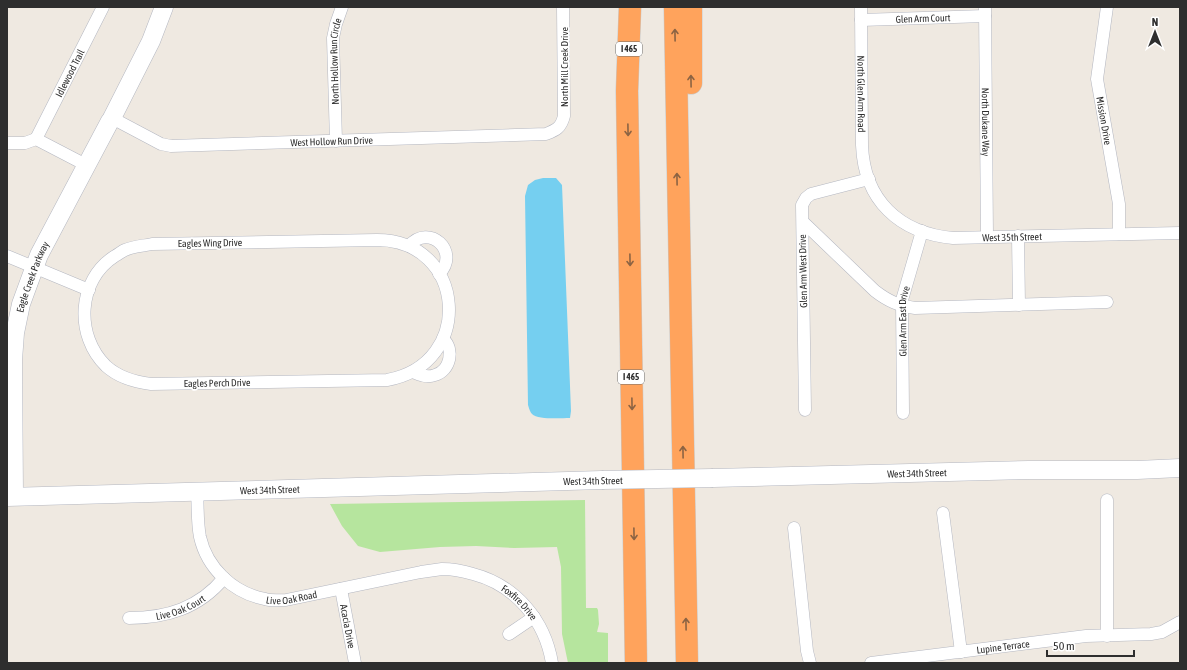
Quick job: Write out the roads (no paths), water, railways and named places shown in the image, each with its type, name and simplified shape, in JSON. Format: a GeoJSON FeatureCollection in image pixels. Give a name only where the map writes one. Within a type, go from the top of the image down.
{"type":"FeatureCollection","features":[{"type":"Feature","properties":{"kind":"highway"},"geometry":{"type":"LineString","coordinates":[[617,7],[627,91]]}},
{"type":"Feature","properties":{"kind":"highway","name":"I 465"},"geometry":{"type":"LineString","coordinates":[[630,7],[627,91],[636,663]]}},
{"type":"Feature","properties":{"kind":"highway"},"geometry":{"type":"LineString","coordinates":[[675,7],[687,663]]}},
{"type":"Feature","properties":{"kind":"highway"},"geometry":{"type":"LineString","coordinates":[[683,386],[692,173],[691,7]]}},
{"type":"Feature","properties":{"kind":"street","name":"Idlewood Trail"},"geometry":{"type":"LineString","coordinates":[[36,139],[103,7]]}},
{"type":"Feature","properties":{"kind":"street","name":"Eagle Creek Parkway"},"geometry":{"type":"LineString","coordinates":[[11,496],[10,393],[15,333],[21,304],[34,268],[45,244],[150,45],[164,7]]}},
{"type":"Feature","properties":{"kind":"street","name":"North Hollow Run Circle"},"geometry":{"type":"LineString","coordinates":[[336,141],[334,38],[336,24],[342,7]]}},
{"type":"Feature","properties":{"kind":"street","name":"North Mill Creek Drive"},"geometry":{"type":"LineString","coordinates":[[559,126],[563,120],[564,114],[563,7]]}},
{"type":"Feature","properties":{"kind":"street","name":"North Glen Arm Road"},"geometry":{"type":"LineString","coordinates":[[861,7],[862,152],[865,170],[869,179]]}},
{"type":"Feature","properties":{"kind":"street","name":"Mission Drive"},"geometry":{"type":"LineString","coordinates":[[1107,7],[1097,79],[1119,204],[1120,234]]}},
{"type":"Feature","properties":{"kind":"street","name":"Glen Arm Court"},"geometry":{"type":"LineString","coordinates":[[861,20],[985,12]]}},
{"type":"Feature","properties":{"kind":"street","name":"North Dukane Way"},"geometry":{"type":"LineString","coordinates":[[985,12],[987,237]]}},
{"type":"Feature","properties":{"kind":"street","name":"West Hollow Run Drive"},"geometry":{"type":"LineString","coordinates":[[111,119],[161,144],[171,146],[546,134],[553,132],[559,126]]}},
{"type":"Feature","properties":{"kind":"street"},"geometry":{"type":"LineString","coordinates":[[7,143],[25,143],[36,139],[86,165]]}},
{"type":"Feature","properties":{"kind":"street","name":"West 35th Street"},"geometry":{"type":"LineString","coordinates":[[869,179],[880,202],[891,214],[909,226],[934,235],[953,238],[1180,233]]}},
{"type":"Feature","properties":{"kind":"street","name":"Glen Arm West Drive"},"geometry":{"type":"LineString","coordinates":[[805,410],[802,205],[806,198],[811,194],[869,179]]}},
{"type":"Feature","properties":{"kind":"street"},"geometry":{"type":"LineString","coordinates":[[803,222],[875,291],[881,296],[902,306],[915,308],[1107,302]]}},
{"type":"Feature","properties":{"kind":"street","name":"Glen Arm East Drive"},"geometry":{"type":"LineString","coordinates":[[903,413],[902,300],[922,231]]}},
{"type":"Feature","properties":{"kind":"street"},"geometry":{"type":"LineString","coordinates":[[1018,236],[1019,305]]}},
{"type":"Feature","properties":{"kind":"street"},"geometry":{"type":"LineString","coordinates":[[409,246],[415,240],[421,238],[432,238],[442,244],[446,252],[447,259],[445,267],[439,274]]}},
{"type":"Feature","properties":{"kind":"street","name":"Eagles Wing Drive"},"geometry":{"type":"LineString","coordinates":[[89,290],[93,279],[111,259],[125,250],[152,244],[383,240],[409,246],[432,263],[443,281],[450,308]]}},
{"type":"Feature","properties":{"kind":"street"},"geometry":{"type":"LineString","coordinates":[[7,256],[89,290]]}},
{"type":"Feature","properties":{"kind":"street","name":"Eagles Perch Drive"},"geometry":{"type":"LineString","coordinates":[[89,290],[85,305],[85,322],[88,338],[102,361],[119,375],[134,382],[156,384],[387,380],[397,378],[413,372],[434,354],[443,339],[448,325],[450,308]]}},
{"type":"Feature","properties":{"kind":"street"},"geometry":{"type":"LineString","coordinates":[[413,372],[423,376],[434,376],[443,371],[448,364],[450,354],[448,345],[443,339]]}},
{"type":"Feature","properties":{"kind":"street","name":"West 34th Street"},"geometry":{"type":"LineString","coordinates":[[11,496],[602,480],[1180,468]]}},
{"type":"Feature","properties":{"kind":"street","name":"Live Oak Road"},"geometry":{"type":"LineString","coordinates":[[197,491],[198,526],[208,557],[216,570],[224,578],[242,591],[252,596],[269,600],[297,599],[421,572],[442,569],[458,570]]}},
{"type":"Feature","properties":{"kind":"street"},"geometry":{"type":"LineString","coordinates":[[1106,500],[1107,636]]}},
{"type":"Feature","properties":{"kind":"street"},"geometry":{"type":"LineString","coordinates":[[943,513],[961,652]]}},
{"type":"Feature","properties":{"kind":"street"},"geometry":{"type":"LineString","coordinates":[[794,528],[807,652],[810,663]]}},
{"type":"Feature","properties":{"kind":"street","name":"Foxfire Drive"},"geometry":{"type":"LineString","coordinates":[[458,570],[484,576],[502,586],[523,603],[534,617],[546,639],[552,663]]}},
{"type":"Feature","properties":{"kind":"street","name":"Live Oak Court"},"geometry":{"type":"LineString","coordinates":[[129,618],[151,618],[181,610],[209,594],[224,578]]}},
{"type":"Feature","properties":{"kind":"street","name":"Acacia Drive"},"geometry":{"type":"LineString","coordinates":[[341,589],[355,663]]}},
{"type":"Feature","properties":{"kind":"street"},"geometry":{"type":"LineString","coordinates":[[509,634],[534,617]]}},
{"type":"Feature","properties":{"kind":"street","name":"Lupine Terrace"},"geometry":{"type":"LineString","coordinates":[[871,663],[1086,636],[1151,634],[1162,632],[1180,622]]}},
{"type":"Feature","properties":{"kind":"water"},"geometry":{"type":"Polygon","coordinates":[[[543,178],[556,178],[562,185],[571,411],[570,418],[535,416],[531,413],[528,405],[525,196],[528,185],[535,180],[543,178]]]}}]}
